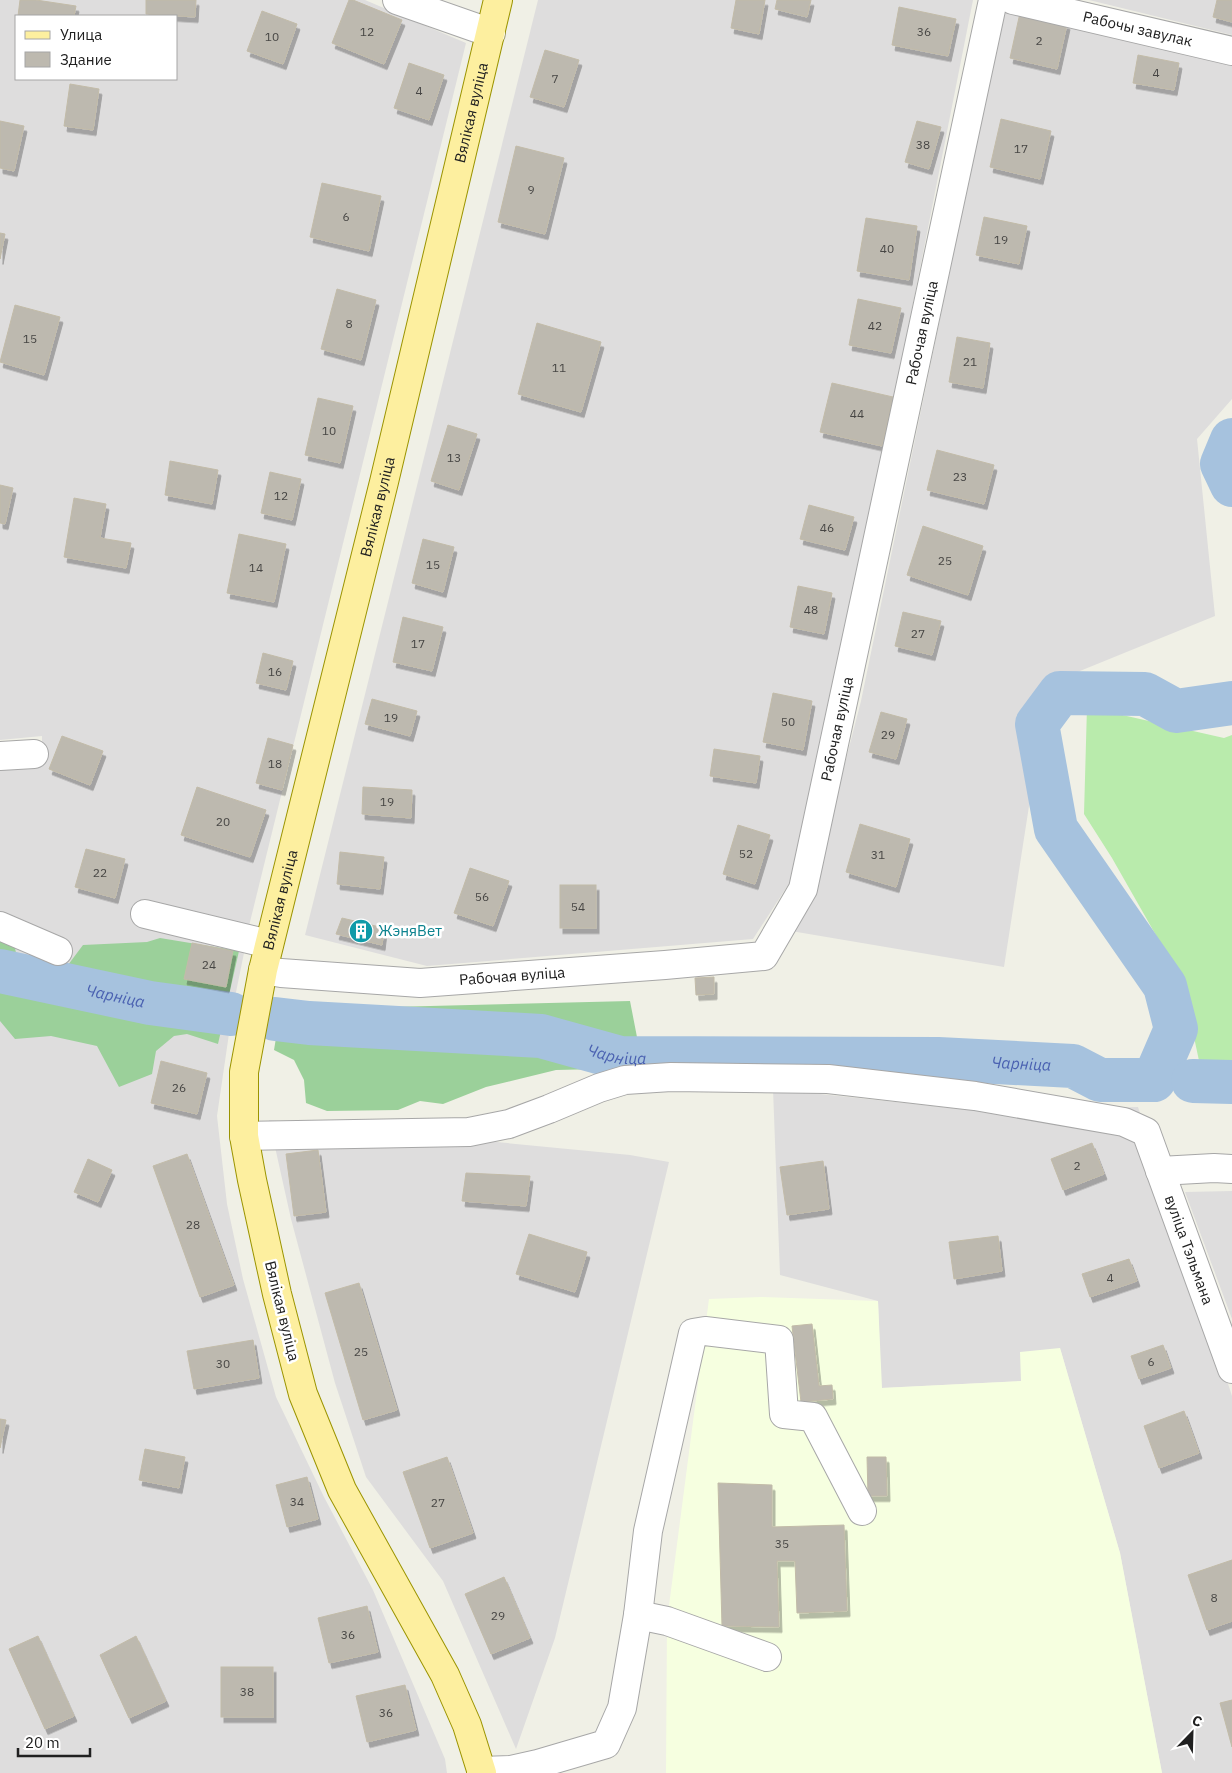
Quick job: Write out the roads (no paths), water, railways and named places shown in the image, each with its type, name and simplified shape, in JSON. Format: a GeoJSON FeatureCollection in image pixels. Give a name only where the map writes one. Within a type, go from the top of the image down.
{"type":"FeatureCollection","features":[{"type":"Feature","properties":{"kind":"main road","name":"Вялікая вуліца"},"geometry":{"type":"LineString","coordinates":[[481,1772],[467,1725],[445,1674],[342,1490],[304,1394],[277,1294],[244,1136],[244,1072],[266,957],[384,482],[498,0]]}},
{"type":"Feature","properties":{"kind":"street"},"geometry":{"type":"LineString","coordinates":[[397,0],[491,33]]}},
{"type":"Feature","properties":{"kind":"street","name":"Рабочая вуліца"},"geometry":{"type":"LineString","coordinates":[[266,957],[281,973],[420,983],[764,956],[804,889],[993,0]]}},
{"type":"Feature","properties":{"kind":"street","name":"Рабочы завулак"},"geometry":{"type":"LineString","coordinates":[[1013,0],[1232,51]]}},
{"type":"Feature","properties":{"kind":"street"},"geometry":{"type":"LineString","coordinates":[[0,756],[34,754]]}},
{"type":"Feature","properties":{"kind":"street"},"geometry":{"type":"LineString","coordinates":[[145,914],[266,957]]}},
{"type":"Feature","properties":{"kind":"street"},"geometry":{"type":"LineString","coordinates":[[0,926],[58,950]]}},
{"type":"Feature","properties":{"kind":"street","name":"вуліца Тэльмана"},"geometry":{"type":"LineString","coordinates":[[244,1136],[470,1132],[509,1124],[624,1080],[671,1077],[828,1079],[974,1096],[1124,1122],[1146,1132],[1232,1370]]}},
{"type":"Feature","properties":{"kind":"street"},"geometry":{"type":"LineString","coordinates":[[1160,1171],[1232,1168]]}},
{"type":"Feature","properties":{"kind":"street"},"geometry":{"type":"LineString","coordinates":[[481,1772],[511,1770],[538,1764],[606,1744],[622,1708],[638,1615],[648,1531],[693,1333],[705,1331],[779,1340],[784,1414],[813,1417],[862,1511]]}},
{"type":"Feature","properties":{"kind":"street"},"geometry":{"type":"LineString","coordinates":[[638,1615],[666,1621],[767,1657]]}},
{"type":"Feature","properties":{"kind":"waterway","name":"Чарніца"},"geometry":{"type":"LineString","coordinates":[[1232,440],[1222,464],[1232,485]]}},
{"type":"Feature","properties":{"kind":"waterway","name":"Чарніца"},"geometry":{"type":"LineString","coordinates":[[275,1019],[309,1023],[541,1036],[620,1058],[938,1059],[1073,1066],[1100,1080],[1154,1080],[1176,1029],[1165,986],[1056,829],[1037,724],[1060,693],[1145,694],[1176,711],[1232,703]]}},
{"type":"Feature","properties":{"kind":"waterway","name":"Чарніца"},"geometry":{"type":"LineString","coordinates":[[0,971],[150,1003],[231,1014]]}},
{"type":"Feature","properties":{"kind":"waterway"},"geometry":{"type":"LineString","coordinates":[[1193,1081],[1232,1082]]}},
{"type":"Feature","properties":{"kind":"place","name":"ЖэняВет"},"geometry":{"type":"Point","coordinates":[361,931]}}]}
